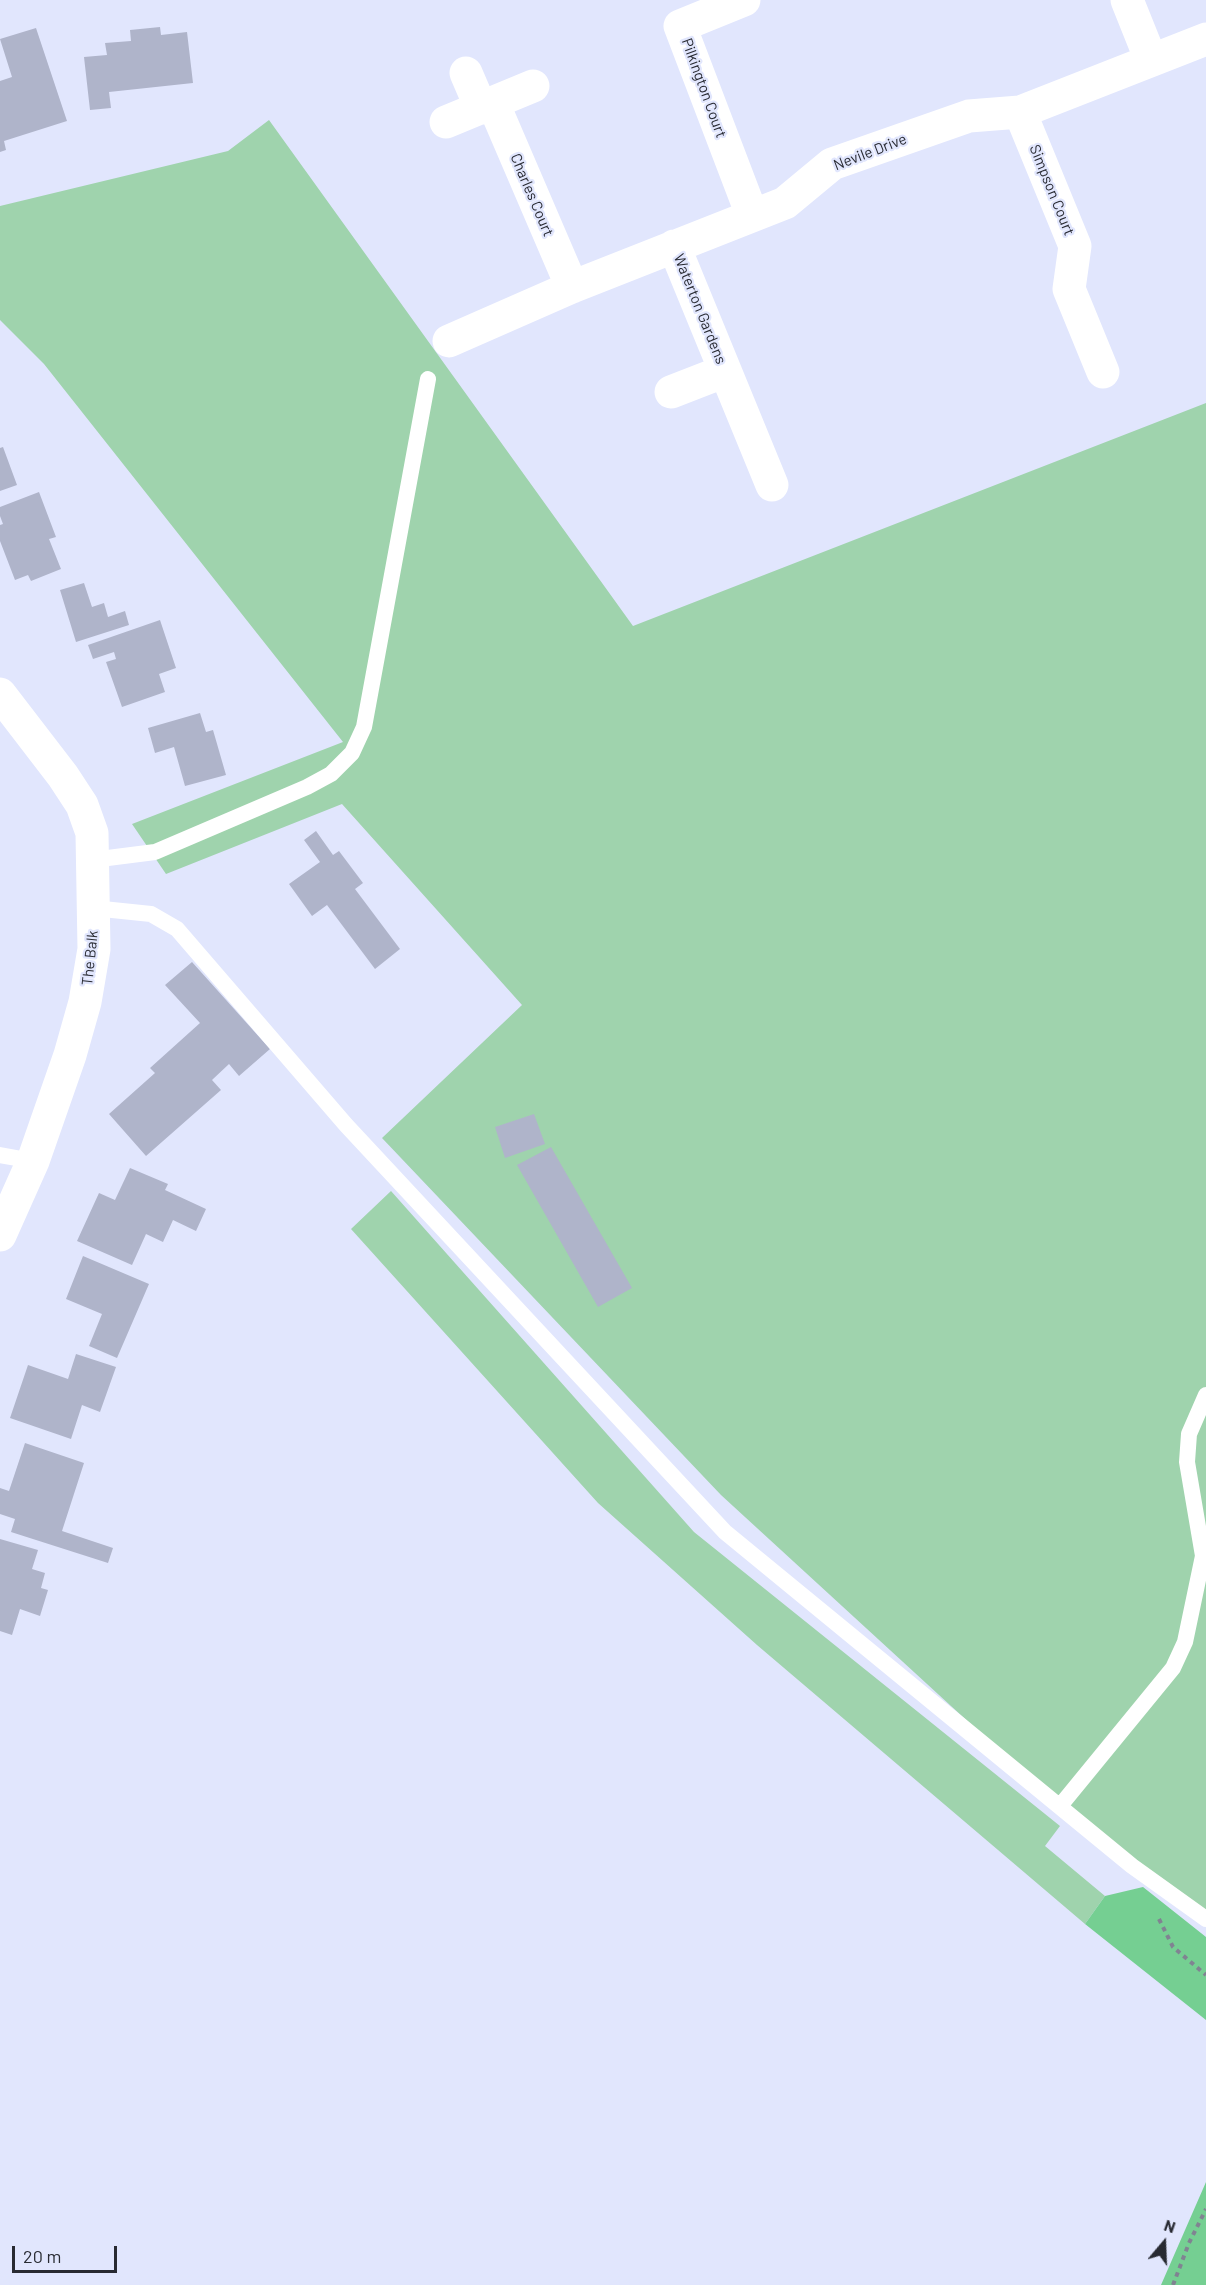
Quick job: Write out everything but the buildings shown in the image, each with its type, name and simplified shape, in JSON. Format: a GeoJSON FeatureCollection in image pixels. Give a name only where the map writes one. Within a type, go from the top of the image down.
{"type":"FeatureCollection","features":[{"type":"Feature","properties":{"kind":"street","name":"Pilkington Court"},"geometry":{"type":"LineString","coordinates":[[744,0],[680,26],[752,215]]}},
{"type":"Feature","properties":{"kind":"street"},"geometry":{"type":"LineString","coordinates":[[1127,0],[1151,60]]}},
{"type":"Feature","properties":{"kind":"street","name":"Nevile Drive"},"geometry":{"type":"LineString","coordinates":[[449,341],[572,287],[785,203],[832,164],[969,116],[1020,112],[1206,39]]}},
{"type":"Feature","properties":{"kind":"street","name":"Charles Court"},"geometry":{"type":"LineString","coordinates":[[466,73],[487,106],[572,287]]}},
{"type":"Feature","properties":{"kind":"street"},"geometry":{"type":"LineString","coordinates":[[446,123],[533,86]]}},
{"type":"Feature","properties":{"kind":"street","name":"Simpson Court"},"geometry":{"type":"LineString","coordinates":[[1020,112],[1075,246],[1070,289],[1103,372]]}},
{"type":"Feature","properties":{"kind":"street","name":"Waterton Gardens"},"geometry":{"type":"LineString","coordinates":[[674,246],[772,485]]}},
{"type":"Feature","properties":{"kind":"street","name":"Waterton Gardens"},"geometry":{"type":"LineString","coordinates":[[671,392],[725,371]]}},
{"type":"Feature","properties":{"kind":"street","name":"The Balk"},"geometry":{"type":"LineString","coordinates":[[0,694],[63,776],[82,805],[92,833],[94,949],[85,1002],[70,1055],[33,1161],[0,1235]]}},
{"type":"Feature","properties":{"kind":"lane"},"geometry":{"type":"LineString","coordinates":[[92,860],[155,852],[307,787],[331,774],[352,753],[364,727],[428,379]]}},
{"type":"Feature","properties":{"kind":"lane"},"geometry":{"type":"LineString","coordinates":[[93,908],[150,914],[177,929],[346,1125],[725,1532],[1132,1866],[1206,1919]]}},
{"type":"Feature","properties":{"kind":"lane"},"geometry":{"type":"LineString","coordinates":[[0,1155],[33,1161]]}},
{"type":"Feature","properties":{"kind":"lane"},"geometry":{"type":"LineString","coordinates":[[1060,1806],[1173,1668],[1185,1642],[1203,1556],[1187,1462],[1189,1434],[1206,1395]]}},
{"type":"Feature","properties":{"kind":"path"},"geometry":{"type":"LineString","coordinates":[[1173,2285],[1189,2243],[1206,2209]]}},
{"type":"Feature","properties":{"kind":"green space"},"geometry":{"type":"Polygon","coordinates":[[[269,120],[633,626],[1206,403],[1206,1919],[1060,1806],[721,1495],[382,1138],[522,1005],[342,804],[166,874],[132,824],[343,742],[44,364],[0,320],[0,206],[228,151],[269,120]]]}},
{"type":"Feature","properties":{"kind":"green space"},"geometry":{"type":"Polygon","coordinates":[[[391,1191],[694,1532],[1060,1826],[1045,1846],[1105,1896],[1085,1924],[757,1645],[598,1503],[351,1229],[391,1191]]]}},
{"type":"Feature","properties":{"kind":"green space"},"geometry":{"type":"Polygon","coordinates":[[[1143,1887],[1206,1937],[1206,2020],[1085,1924],[1105,1896],[1143,1887]]]}},
{"type":"Feature","properties":{"kind":"green space"},"geometry":{"type":"Polygon","coordinates":[[[1206,2182],[1206,2285],[1161,2285],[1206,2182]]]}}]}
